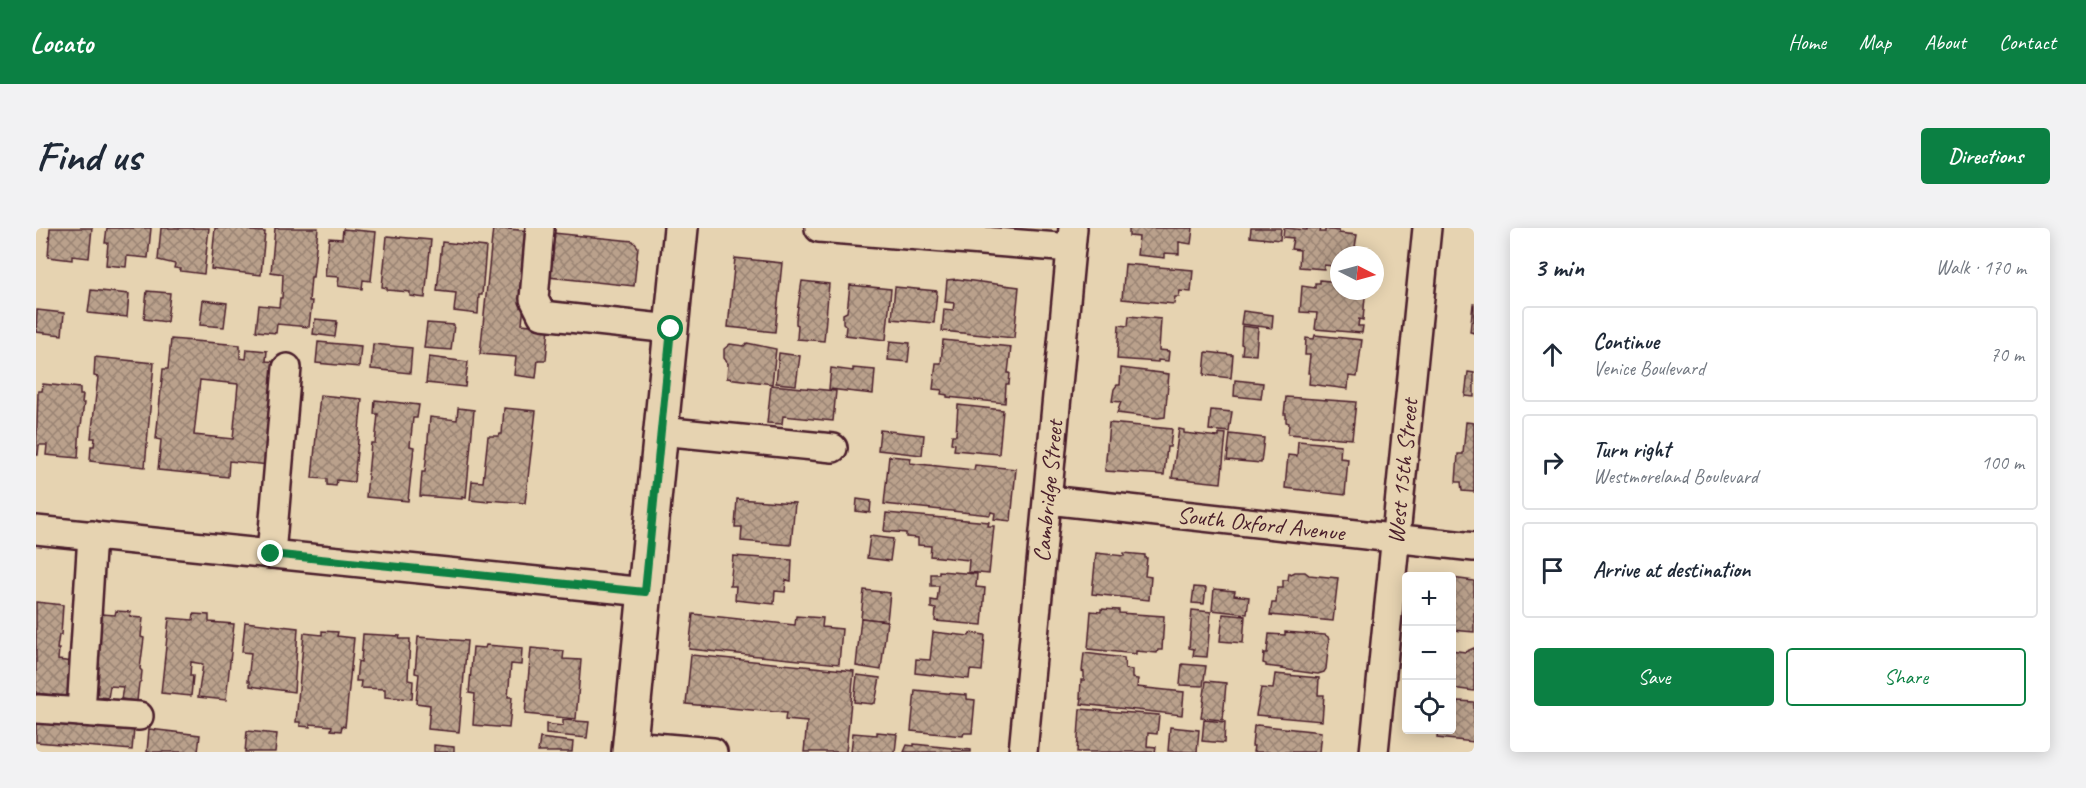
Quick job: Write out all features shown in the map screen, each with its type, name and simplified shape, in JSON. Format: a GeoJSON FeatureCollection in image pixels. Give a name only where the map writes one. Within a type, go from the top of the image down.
{"type":"FeatureCollection","features":[{"type":"Feature","properties":{"kind":"main road"},"geometry":{"type":"LineString","coordinates":[[629,748],[681,228]]}},
{"type":"Feature","properties":{"kind":"street"},"geometry":{"type":"LineString","coordinates":[[540,228],[534,299],[542,315],[671,329]]}},
{"type":"Feature","properties":{"kind":"street"},"geometry":{"type":"LineString","coordinates":[[819,228],[1072,238]]}},
{"type":"Feature","properties":{"kind":"street","name":"West 15th Street"},"geometry":{"type":"LineString","coordinates":[[1374,752],[1427,228]]}},
{"type":"Feature","properties":{"kind":"street","name":"Cambridge Street"},"geometry":{"type":"LineString","coordinates":[[1023,752],[1072,238]]}},
{"type":"Feature","properties":{"kind":"street"},"geometry":{"type":"LineString","coordinates":[[271,554],[288,368]]}},
{"type":"Feature","properties":{"kind":"street"},"geometry":{"type":"LineString","coordinates":[[661,431],[833,448]]}},
{"type":"Feature","properties":{"kind":"street","name":"South Oxford Avenue"},"geometry":{"type":"LineString","coordinates":[[1048,500],[1474,547]]}},
{"type":"Feature","properties":{"kind":"street"},"geometry":{"type":"LineString","coordinates":[[36,530],[645,592]]}},
{"type":"Feature","properties":{"kind":"street"},"geometry":{"type":"LineString","coordinates":[[81,712],[92,535]]}},
{"type":"Feature","properties":{"kind":"street"},"geometry":{"type":"LineString","coordinates":[[38,709],[139,716]]}},
{"type":"Feature","properties":{"kind":"street"},"geometry":{"type":"LineString","coordinates":[[629,748],[713,752]]}},
{"type":"Feature","properties":{"kind":"building"},"geometry":{"type":"Polygon","coordinates":[[[50,228],[92,228],[89,258],[72,256],[72,260],[48,257],[50,228]]]}},
{"type":"Feature","properties":{"kind":"building"},"geometry":{"type":"Polygon","coordinates":[[[107,228],[151,228],[148,258],[127,256],[126,267],[106,265],[107,228]]]}},
{"type":"Feature","properties":{"kind":"building"},"geometry":{"type":"Polygon","coordinates":[[[161,228],[209,228],[204,274],[180,271],[181,269],[174,268],[175,264],[158,260],[161,228]]]}},
{"type":"Feature","properties":{"kind":"building"},"geometry":{"type":"Polygon","coordinates":[[[215,228],[251,228],[251,231],[265,232],[261,275],[211,269],[215,228]]]}},
{"type":"Feature","properties":{"kind":"building"},"geometry":{"type":"Polygon","coordinates":[[[275,228],[318,228],[313,277],[311,277],[309,301],[312,301],[309,327],[277,324],[276,333],[256,331],[259,305],[279,307],[280,298],[282,298],[283,274],[271,272],[275,228]]]}},
{"type":"Feature","properties":{"kind":"building"},"geometry":{"type":"Polygon","coordinates":[[[493,228],[532,231],[522,324],[549,327],[546,360],[538,360],[536,378],[514,375],[516,357],[480,354],[493,228]]]}},
{"type":"Feature","properties":{"kind":"building"},"geometry":{"type":"Polygon","coordinates":[[[1129,228],[1193,228],[1191,244],[1179,242],[1179,254],[1165,253],[1165,258],[1137,255],[1139,237],[1129,236],[1129,228]]]}},
{"type":"Feature","properties":{"kind":"building"},"geometry":{"type":"Polygon","coordinates":[[[1251,228],[1281,228],[1280,240],[1250,237],[1251,228]]]}},
{"type":"Feature","properties":{"kind":"building"},"geometry":{"type":"Polygon","coordinates":[[[1284,228],[1307,230],[1307,228],[1321,228],[1320,232],[1325,232],[1325,229],[1357,235],[1355,246],[1330,246],[1330,266],[1324,265],[1324,269],[1299,267],[1300,250],[1291,249],[1293,238],[1283,237],[1284,228]]]}},
{"type":"Feature","properties":{"kind":"building"},"geometry":{"type":"Polygon","coordinates":[[[343,229],[376,232],[371,281],[363,280],[362,289],[338,286],[339,277],[325,276],[329,238],[342,239],[343,229]]]}},
{"type":"Feature","properties":{"kind":"building"},"geometry":{"type":"Polygon","coordinates":[[[553,233],[633,241],[638,247],[634,286],[548,277],[553,233]]]}},
{"type":"Feature","properties":{"kind":"building"},"geometry":{"type":"Polygon","coordinates":[[[387,236],[431,240],[425,298],[410,296],[410,292],[387,290],[382,287],[387,236]]]}},
{"type":"Feature","properties":{"kind":"building"},"geometry":{"type":"Polygon","coordinates":[[[442,242],[486,247],[478,314],[454,311],[456,293],[437,291],[442,242]]]}},
{"type":"Feature","properties":{"kind":"building"},"geometry":{"type":"Polygon","coordinates":[[[735,258],[782,263],[775,332],[728,327],[735,258]]]}},
{"type":"Feature","properties":{"kind":"building"},"geometry":{"type":"Polygon","coordinates":[[[1125,264],[1193,270],[1191,292],[1180,291],[1179,297],[1175,297],[1174,304],[1122,299],[1125,264]]]}},
{"type":"Feature","properties":{"kind":"building"},"geometry":{"type":"Polygon","coordinates":[[[957,279],[1019,287],[1014,338],[942,331],[944,309],[953,310],[954,303],[945,302],[947,280],[957,279]]]}},
{"type":"Feature","properties":{"kind":"building"},"geometry":{"type":"Polygon","coordinates":[[[1320,280],[1330,281],[1330,300],[1365,300],[1363,320],[1359,319],[1358,326],[1363,326],[1362,333],[1315,329],[1317,313],[1300,312],[1302,286],[1315,288],[1315,283],[1320,283],[1320,280]]]}},
{"type":"Feature","properties":{"kind":"building"},"geometry":{"type":"Polygon","coordinates":[[[802,281],[829,284],[824,341],[797,339],[796,319],[802,281]]]}},
{"type":"Feature","properties":{"kind":"building"},"geometry":{"type":"Polygon","coordinates":[[[850,285],[891,289],[886,340],[845,335],[846,326],[843,323],[843,314],[847,312],[850,285]]]}},
{"type":"Feature","properties":{"kind":"building"},"geometry":{"type":"Polygon","coordinates":[[[895,287],[937,291],[934,323],[892,319],[895,287]]]}},
{"type":"Feature","properties":{"kind":"building"},"geometry":{"type":"Polygon","coordinates":[[[91,290],[129,294],[127,317],[88,313],[91,290]]]}},
{"type":"Feature","properties":{"kind":"building"},"geometry":{"type":"Polygon","coordinates":[[[147,291],[170,293],[167,322],[144,319],[147,291]]]}},
{"type":"Feature","properties":{"kind":"building"},"geometry":{"type":"Polygon","coordinates":[[[203,300],[227,303],[224,327],[200,325],[203,300]]]}},
{"type":"Feature","properties":{"kind":"building"},"geometry":{"type":"Polygon","coordinates":[[[1474,304],[1474,333],[1470,332],[1474,304]]]}},
{"type":"Feature","properties":{"kind":"building"},"geometry":{"type":"Polygon","coordinates":[[[37,310],[64,313],[62,335],[36,332],[37,310]]]}},
{"type":"Feature","properties":{"kind":"building"},"geometry":{"type":"Polygon","coordinates":[[[1243,311],[1273,315],[1272,328],[1241,324],[1243,311]]]}},
{"type":"Feature","properties":{"kind":"building"},"geometry":{"type":"Polygon","coordinates":[[[1129,316],[1161,319],[1159,350],[1169,351],[1168,361],[1117,359],[1119,325],[1128,326],[1129,316]]]}},
{"type":"Feature","properties":{"kind":"building"},"geometry":{"type":"Polygon","coordinates":[[[315,319],[337,321],[335,337],[313,334],[315,319]]]}},
{"type":"Feature","properties":{"kind":"building"},"geometry":{"type":"Polygon","coordinates":[[[427,323],[454,325],[451,350],[424,348],[427,323]]]}},
{"type":"Feature","properties":{"kind":"building"},"geometry":{"type":"Polygon","coordinates":[[[1242,326],[1258,328],[1256,355],[1242,354],[1242,326]]]}},
{"type":"Feature","properties":{"kind":"building"},"geometry":{"type":"Polygon","coordinates":[[[1315,335],[1362,340],[1357,377],[1349,376],[1348,389],[1309,384],[1310,355],[1305,355],[1306,338],[1314,339],[1315,335]]]}},
{"type":"Feature","properties":{"kind":"building"},"geometry":{"type":"Polygon","coordinates":[[[171,339],[240,345],[240,358],[246,359],[247,349],[267,351],[266,361],[279,362],[269,465],[229,461],[228,477],[158,470],[161,440],[156,439],[163,369],[168,369],[171,339]],[[200,380],[194,435],[233,439],[238,384],[200,380]]]}},
{"type":"Feature","properties":{"kind":"building"},"geometry":{"type":"Polygon","coordinates":[[[943,340],[1011,347],[1009,384],[1006,384],[1005,403],[947,397],[941,394],[942,390],[933,389],[936,363],[941,363],[943,340]]]}},
{"type":"Feature","properties":{"kind":"building"},"geometry":{"type":"Polygon","coordinates":[[[890,341],[910,343],[908,362],[888,360],[890,341]]]}},
{"type":"Feature","properties":{"kind":"building"},"geometry":{"type":"Polygon","coordinates":[[[318,342],[361,346],[359,367],[316,363],[318,342]]]}},
{"type":"Feature","properties":{"kind":"building"},"geometry":{"type":"Polygon","coordinates":[[[747,343],[776,349],[772,384],[727,378],[728,364],[724,358],[724,349],[730,344],[744,346],[747,343]]]}},
{"type":"Feature","properties":{"kind":"building"},"geometry":{"type":"Polygon","coordinates":[[[373,344],[412,348],[410,373],[371,369],[373,344]]]}},
{"type":"Feature","properties":{"kind":"building"},"geometry":{"type":"Polygon","coordinates":[[[1206,352],[1233,355],[1231,378],[1204,375],[1206,352]]]}},
{"type":"Feature","properties":{"kind":"building"},"geometry":{"type":"Polygon","coordinates":[[[779,353],[800,356],[796,385],[776,383],[779,353]]]}},
{"type":"Feature","properties":{"kind":"building"},"geometry":{"type":"Polygon","coordinates":[[[95,357],[154,363],[145,467],[90,461],[91,446],[94,446],[95,438],[91,438],[98,377],[94,376],[95,357]]]}},
{"type":"Feature","properties":{"kind":"building"},"geometry":{"type":"Polygon","coordinates":[[[429,357],[468,362],[465,387],[426,383],[429,357]]]}},
{"type":"Feature","properties":{"kind":"building"},"geometry":{"type":"Polygon","coordinates":[[[831,368],[853,371],[853,368],[875,370],[873,394],[829,389],[831,368]]]}},
{"type":"Feature","properties":{"kind":"building"},"geometry":{"type":"Polygon","coordinates":[[[1121,368],[1169,374],[1165,417],[1117,413],[1121,402],[1112,401],[1114,389],[1120,385],[1121,368]]]}},
{"type":"Feature","properties":{"kind":"building"},"geometry":{"type":"Polygon","coordinates":[[[1468,372],[1474,373],[1474,397],[1465,396],[1468,372]]]}},
{"type":"Feature","properties":{"kind":"building"},"geometry":{"type":"Polygon","coordinates":[[[1235,380],[1263,383],[1261,399],[1234,396],[1235,380]]]}},
{"type":"Feature","properties":{"kind":"building"},"geometry":{"type":"Polygon","coordinates":[[[43,384],[80,388],[80,395],[83,395],[82,403],[84,403],[78,458],[46,455],[47,445],[39,445],[38,455],[36,455],[38,391],[42,391],[43,384]]]}},
{"type":"Feature","properties":{"kind":"building"},"geometry":{"type":"Polygon","coordinates":[[[771,385],[836,391],[833,421],[783,416],[782,424],[767,423],[771,385]]]}},
{"type":"Feature","properties":{"kind":"building"},"geometry":{"type":"Polygon","coordinates":[[[320,395],[362,399],[354,482],[337,480],[336,486],[327,485],[327,479],[312,478],[320,395]]]}},
{"type":"Feature","properties":{"kind":"building"},"geometry":{"type":"Polygon","coordinates":[[[1286,397],[1356,402],[1352,439],[1288,434],[1289,423],[1286,422],[1286,414],[1284,414],[1286,397]]]}},
{"type":"Feature","properties":{"kind":"building"},"geometry":{"type":"Polygon","coordinates":[[[375,400],[419,405],[417,418],[413,418],[410,446],[414,447],[408,501],[366,497],[371,443],[375,443],[378,414],[374,414],[375,400]]]}},
{"type":"Feature","properties":{"kind":"building"},"geometry":{"type":"Polygon","coordinates":[[[958,405],[1003,410],[999,454],[954,450],[955,444],[951,443],[952,435],[956,435],[958,405]]]}},
{"type":"Feature","properties":{"kind":"building"},"geometry":{"type":"Polygon","coordinates":[[[458,408],[474,410],[466,498],[420,496],[422,472],[425,472],[430,417],[457,420],[458,408]]]}},
{"type":"Feature","properties":{"kind":"building"},"geometry":{"type":"Polygon","coordinates":[[[504,408],[536,411],[525,503],[470,500],[472,481],[483,482],[488,436],[502,434],[504,408]]]}},
{"type":"Feature","properties":{"kind":"building"},"geometry":{"type":"Polygon","coordinates":[[[1211,410],[1232,412],[1229,432],[1209,430],[1211,410]]]}},
{"type":"Feature","properties":{"kind":"building"},"geometry":{"type":"Polygon","coordinates":[[[1466,422],[1474,423],[1474,492],[1462,491],[1461,482],[1456,482],[1458,454],[1463,454],[1466,422]]]}},
{"type":"Feature","properties":{"kind":"building"},"geometry":{"type":"Polygon","coordinates":[[[1109,423],[1172,429],[1170,447],[1167,447],[1164,475],[1105,471],[1109,423]]]}},
{"type":"Feature","properties":{"kind":"building"},"geometry":{"type":"Polygon","coordinates":[[[1179,429],[1184,430],[1184,433],[1219,437],[1219,433],[1226,434],[1221,483],[1172,478],[1179,429]]]}},
{"type":"Feature","properties":{"kind":"building"},"geometry":{"type":"Polygon","coordinates":[[[880,430],[924,435],[922,455],[878,450],[880,430]]]}},
{"type":"Feature","properties":{"kind":"building"},"geometry":{"type":"Polygon","coordinates":[[[1230,434],[1264,438],[1261,463],[1227,460],[1230,434]]]}},
{"type":"Feature","properties":{"kind":"building"},"geometry":{"type":"Polygon","coordinates":[[[1298,441],[1341,445],[1340,458],[1348,459],[1345,495],[1285,488],[1288,455],[1297,456],[1298,441]]]}},
{"type":"Feature","properties":{"kind":"building"},"geometry":{"type":"Polygon","coordinates":[[[889,456],[911,458],[910,463],[974,470],[975,465],[1016,469],[1011,521],[994,519],[995,513],[991,512],[990,515],[884,504],[889,456]]]}},
{"type":"Feature","properties":{"kind":"building"},"geometry":{"type":"Polygon","coordinates":[[[737,499],[795,503],[791,545],[741,541],[742,527],[735,527],[737,499]]]}},
{"type":"Feature","properties":{"kind":"building"},"geometry":{"type":"Polygon","coordinates":[[[857,499],[871,501],[870,513],[856,511],[857,499]]]}},
{"type":"Feature","properties":{"kind":"building"},"geometry":{"type":"Polygon","coordinates":[[[886,513],[989,522],[988,526],[994,526],[989,574],[968,572],[969,560],[930,556],[931,546],[918,545],[918,538],[906,537],[906,533],[884,531],[886,513]]]}},
{"type":"Feature","properties":{"kind":"building"},"geometry":{"type":"Polygon","coordinates":[[[870,536],[893,539],[890,561],[867,558],[870,536]]]}},
{"type":"Feature","properties":{"kind":"building"},"geometry":{"type":"Polygon","coordinates":[[[1096,553],[1124,556],[1124,553],[1145,555],[1147,558],[1145,576],[1151,577],[1149,600],[1092,594],[1096,553]]]}},
{"type":"Feature","properties":{"kind":"building"},"geometry":{"type":"Polygon","coordinates":[[[733,556],[792,560],[791,581],[786,580],[785,592],[775,591],[774,604],[735,600],[736,586],[730,586],[733,556]]]}},
{"type":"Feature","properties":{"kind":"building"},"geometry":{"type":"Polygon","coordinates":[[[939,571],[977,574],[976,587],[985,588],[982,625],[935,621],[936,609],[931,608],[931,600],[937,601],[939,586],[931,586],[931,574],[939,574],[939,571]]]}},
{"type":"Feature","properties":{"kind":"building"},"geometry":{"type":"Polygon","coordinates":[[[1289,573],[1338,578],[1333,621],[1270,615],[1272,603],[1276,603],[1277,588],[1283,588],[1283,580],[1288,580],[1289,573]]]}},
{"type":"Feature","properties":{"kind":"building"},"geometry":{"type":"Polygon","coordinates":[[[1456,579],[1474,581],[1474,632],[1456,630],[1456,579]]]}},
{"type":"Feature","properties":{"kind":"building"},"geometry":{"type":"Polygon","coordinates":[[[1194,587],[1206,588],[1204,604],[1192,603],[1194,587]]]}},
{"type":"Feature","properties":{"kind":"building"},"geometry":{"type":"Polygon","coordinates":[[[1214,589],[1235,591],[1234,595],[1249,597],[1247,614],[1212,610],[1214,589]]]}},
{"type":"Feature","properties":{"kind":"building"},"geometry":{"type":"Polygon","coordinates":[[[864,590],[890,593],[887,621],[861,618],[864,590]]]}},
{"type":"Feature","properties":{"kind":"building"},"geometry":{"type":"Polygon","coordinates":[[[36,602],[63,605],[61,635],[59,635],[57,649],[59,649],[58,660],[73,662],[70,697],[36,693],[36,602]]]}},
{"type":"Feature","properties":{"kind":"building"},"geometry":{"type":"Polygon","coordinates":[[[1101,609],[1119,610],[1119,613],[1164,616],[1162,650],[1158,650],[1157,653],[1136,651],[1136,654],[1088,649],[1091,611],[1101,612],[1101,609]]]}},
{"type":"Feature","properties":{"kind":"building"},"geometry":{"type":"Polygon","coordinates":[[[1192,610],[1211,612],[1207,657],[1193,656],[1194,649],[1189,648],[1192,610]]]}},
{"type":"Feature","properties":{"kind":"building"},"geometry":{"type":"Polygon","coordinates":[[[116,611],[131,612],[130,617],[143,618],[141,637],[144,638],[140,669],[142,671],[137,701],[121,699],[123,687],[110,686],[108,698],[92,696],[102,614],[115,615],[116,611]]]}},
{"type":"Feature","properties":{"kind":"building"},"geometry":{"type":"Polygon","coordinates":[[[194,614],[209,615],[209,622],[234,624],[226,700],[198,697],[203,664],[191,662],[190,676],[193,676],[191,696],[161,693],[169,618],[193,620],[194,614]]]}},
{"type":"Feature","properties":{"kind":"building"},"geometry":{"type":"Polygon","coordinates":[[[693,614],[795,625],[796,616],[823,618],[822,627],[842,629],[839,664],[689,649],[693,614]]]}},
{"type":"Feature","properties":{"kind":"building"},"geometry":{"type":"Polygon","coordinates":[[[1223,614],[1245,616],[1243,643],[1220,641],[1223,614]]]}},
{"type":"Feature","properties":{"kind":"building"},"geometry":{"type":"Polygon","coordinates":[[[861,618],[887,621],[881,670],[856,666],[861,618]]]}},
{"type":"Feature","properties":{"kind":"building"},"geometry":{"type":"Polygon","coordinates":[[[245,622],[298,628],[294,692],[250,686],[250,681],[248,681],[251,653],[242,652],[245,622]]]}},
{"type":"Feature","properties":{"kind":"building"},"geometry":{"type":"Polygon","coordinates":[[[322,631],[338,632],[337,636],[354,638],[345,727],[342,726],[341,731],[331,730],[332,726],[310,724],[310,727],[300,726],[300,722],[296,722],[304,633],[322,635],[322,631]]]}},
{"type":"Feature","properties":{"kind":"building"},"geometry":{"type":"Polygon","coordinates":[[[933,632],[969,636],[970,633],[985,635],[982,671],[970,670],[969,679],[915,673],[916,659],[930,660],[933,632]]]}},
{"type":"Feature","properties":{"kind":"building"},"geometry":{"type":"Polygon","coordinates":[[[1285,632],[1328,637],[1324,672],[1318,674],[1281,669],[1266,666],[1263,663],[1264,653],[1267,653],[1269,634],[1285,635],[1285,632]]]}},
{"type":"Feature","properties":{"kind":"building"},"geometry":{"type":"Polygon","coordinates":[[[363,634],[400,636],[399,639],[410,639],[408,680],[413,681],[412,699],[385,697],[385,689],[360,688],[361,681],[356,681],[358,661],[361,662],[363,634]]]}},
{"type":"Feature","properties":{"kind":"building"},"geometry":{"type":"Polygon","coordinates":[[[418,637],[467,641],[459,732],[428,729],[430,705],[416,703],[419,674],[415,673],[418,637]]]}},
{"type":"Feature","properties":{"kind":"building"},"geometry":{"type":"Polygon","coordinates":[[[486,645],[522,648],[521,665],[511,664],[508,697],[512,697],[509,728],[473,725],[475,694],[469,693],[473,647],[485,648],[486,645]]]}},
{"type":"Feature","properties":{"kind":"building"},"geometry":{"type":"Polygon","coordinates":[[[531,648],[564,651],[563,659],[581,660],[576,719],[525,714],[531,648]]]}},
{"type":"Feature","properties":{"kind":"building"},"geometry":{"type":"Polygon","coordinates":[[[1474,648],[1474,691],[1456,689],[1456,651],[1465,652],[1474,648]]]}},
{"type":"Feature","properties":{"kind":"building"},"geometry":{"type":"Polygon","coordinates":[[[1084,653],[1124,658],[1125,669],[1132,670],[1132,678],[1138,679],[1137,687],[1184,692],[1182,715],[1081,704],[1084,653]]]}},
{"type":"Feature","properties":{"kind":"building"},"geometry":{"type":"Polygon","coordinates":[[[691,655],[854,671],[846,752],[804,752],[807,722],[785,720],[786,713],[686,704],[691,655]]]}},
{"type":"Feature","properties":{"kind":"building"},"geometry":{"type":"Polygon","coordinates":[[[1182,664],[1206,666],[1203,686],[1180,685],[1182,664]]]}},
{"type":"Feature","properties":{"kind":"building"},"geometry":{"type":"Polygon","coordinates":[[[1275,674],[1319,678],[1318,695],[1324,695],[1322,721],[1256,715],[1261,688],[1273,689],[1275,674]]]}},
{"type":"Feature","properties":{"kind":"building"},"geometry":{"type":"Polygon","coordinates":[[[857,675],[880,678],[875,703],[854,702],[857,675]]]}},
{"type":"Feature","properties":{"kind":"building"},"geometry":{"type":"Polygon","coordinates":[[[1206,681],[1226,683],[1223,720],[1201,718],[1206,681]]]}},
{"type":"Feature","properties":{"kind":"building"},"geometry":{"type":"Polygon","coordinates":[[[915,690],[967,695],[967,699],[975,700],[972,733],[964,733],[963,736],[911,731],[915,690]]]}},
{"type":"Feature","properties":{"kind":"building"},"geometry":{"type":"Polygon","coordinates":[[[1458,701],[1474,702],[1474,742],[1437,738],[1438,734],[1456,734],[1456,703],[1458,701]]]}},
{"type":"Feature","properties":{"kind":"building"},"geometry":{"type":"Polygon","coordinates":[[[1080,709],[1159,715],[1157,734],[1148,733],[1147,746],[1156,747],[1155,752],[1077,752],[1080,709]]]}},
{"type":"Feature","properties":{"kind":"building"},"geometry":{"type":"Polygon","coordinates":[[[36,720],[134,729],[132,750],[36,742],[36,720]]]}},
{"type":"Feature","properties":{"kind":"building"},"geometry":{"type":"Polygon","coordinates":[[[563,720],[589,722],[587,738],[546,734],[546,724],[563,726],[563,720]]]}},
{"type":"Feature","properties":{"kind":"building"},"geometry":{"type":"Polygon","coordinates":[[[1204,720],[1225,722],[1224,743],[1202,741],[1204,720]]]}},
{"type":"Feature","properties":{"kind":"building"},"geometry":{"type":"Polygon","coordinates":[[[1254,726],[1321,732],[1319,752],[1253,752],[1254,726]]]}},
{"type":"Feature","properties":{"kind":"building"},"geometry":{"type":"Polygon","coordinates":[[[1170,727],[1199,730],[1197,752],[1168,751],[1170,727]]]}},
{"type":"Feature","properties":{"kind":"building"},"geometry":{"type":"Polygon","coordinates":[[[149,729],[200,735],[198,752],[147,752],[149,729]]]}},
{"type":"Feature","properties":{"kind":"building"},"geometry":{"type":"Polygon","coordinates":[[[247,731],[277,734],[275,752],[245,752],[247,731]]]}},
{"type":"Feature","properties":{"kind":"building"},"geometry":{"type":"Polygon","coordinates":[[[877,732],[897,734],[895,752],[851,752],[853,733],[877,735],[877,732]]]}},
{"type":"Feature","properties":{"kind":"building"},"geometry":{"type":"Polygon","coordinates":[[[540,738],[573,742],[572,752],[538,752],[540,738]]]}},
{"type":"Feature","properties":{"kind":"building"},"geometry":{"type":"Polygon","coordinates":[[[914,744],[971,750],[971,752],[904,752],[907,745],[914,746],[914,744]]]}},
{"type":"Feature","properties":{"kind":"building"},"geometry":{"type":"Polygon","coordinates":[[[434,745],[454,747],[454,752],[434,752],[434,745]]]}},
{"type":"Feature","properties":{"kind":"route"},"geometry":{"type":"LineString","coordinates":[[271,554],[645,592],[671,329]]}}]}
